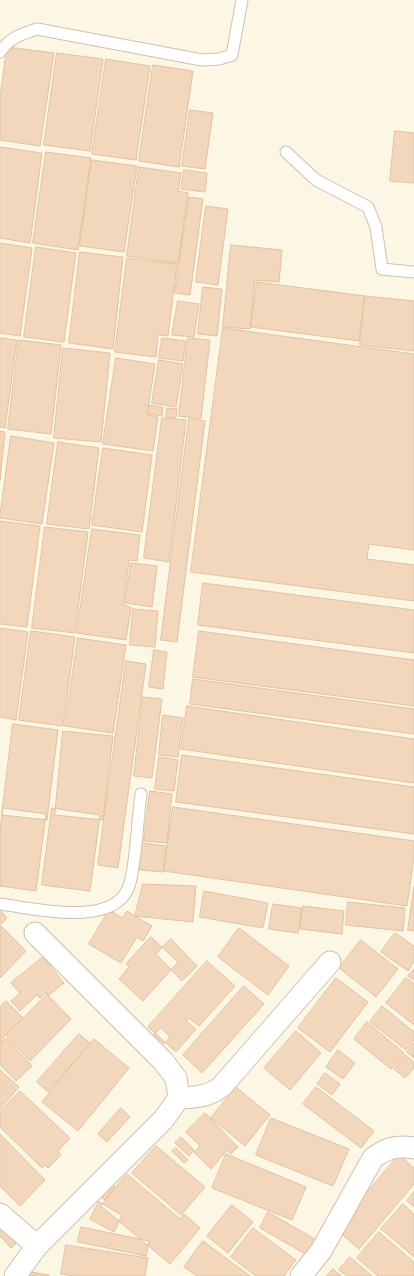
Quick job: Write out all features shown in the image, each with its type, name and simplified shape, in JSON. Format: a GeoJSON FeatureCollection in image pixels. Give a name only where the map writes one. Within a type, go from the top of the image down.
{"type":"FeatureCollection","features":[{"type":"Feature","properties":{"kind":"street"},"geometry":{"type":"LineString","coordinates":[[15,1276],[36,1246],[163,1120],[180,1098],[176,1078],[163,1061],[35,933]]}},
{"type":"Feature","properties":{"kind":"street"},"geometry":{"type":"LineString","coordinates":[[180,1098],[202,1098],[222,1086],[330,962]]}},
{"type":"Feature","properties":{"kind":"street"},"geometry":{"type":"LineString","coordinates":[[301,1276],[322,1251],[373,1158],[387,1148],[402,1146],[414,1148]]}},
{"type":"Feature","properties":{"kind":"street"},"geometry":{"type":"LineString","coordinates":[[0,1214],[36,1246]]}},
{"type":"Feature","properties":{"kind":"lane"},"geometry":{"type":"LineString","coordinates":[[0,52],[8,41],[20,34],[37,29],[202,60],[219,59],[232,55],[242,0]]}},
{"type":"Feature","properties":{"kind":"lane"},"geometry":{"type":"LineString","coordinates":[[286,152],[316,180],[368,208],[376,227],[382,269],[414,272]]}},
{"type":"Feature","properties":{"kind":"lane"},"geometry":{"type":"LineString","coordinates":[[0,904],[81,914],[100,910],[117,903],[130,885],[141,794]]}},
{"type":"Feature","properties":{"kind":"building"},"geometry":{"type":"Polygon","coordinates":[[[7,47],[54,53],[40,146],[0,140],[0,98],[7,47]]]}},
{"type":"Feature","properties":{"kind":"building"},"geometry":{"type":"Polygon","coordinates":[[[57,53],[103,59],[90,151],[44,145],[57,53]]]}},
{"type":"Feature","properties":{"kind":"building"},"geometry":{"type":"Polygon","coordinates":[[[106,59],[150,66],[136,160],[92,154],[106,59]]]}},
{"type":"Feature","properties":{"kind":"building"},"geometry":{"type":"Polygon","coordinates":[[[153,65],[193,71],[179,167],[139,161],[153,65]]]}},
{"type":"Feature","properties":{"kind":"building"},"geometry":{"type":"Polygon","coordinates":[[[190,110],[213,113],[205,169],[182,166],[190,110]]]}},
{"type":"Feature","properties":{"kind":"building"},"geometry":{"type":"Polygon","coordinates":[[[395,131],[414,133],[414,183],[390,181],[395,131]]]}},
{"type":"Feature","properties":{"kind":"building"},"geometry":{"type":"Polygon","coordinates":[[[0,147],[42,153],[30,243],[0,238],[0,147]]]}},
{"type":"Feature","properties":{"kind":"building"},"geometry":{"type":"Polygon","coordinates":[[[46,152],[91,158],[78,250],[33,243],[46,152]]]}},
{"type":"Feature","properties":{"kind":"building"},"geometry":{"type":"Polygon","coordinates":[[[92,160],[137,166],[124,252],[80,246],[92,160]]]}},
{"type":"Feature","properties":{"kind":"building"},"geometry":{"type":"Polygon","coordinates":[[[139,167],[181,173],[178,191],[188,193],[178,263],[127,256],[139,167]]]}},
{"type":"Feature","properties":{"kind":"building"},"geometry":{"type":"Polygon","coordinates":[[[184,170],[207,173],[205,192],[181,189],[184,170]]]}},
{"type":"Feature","properties":{"kind":"building"},"geometry":{"type":"Polygon","coordinates":[[[189,197],[203,199],[190,295],[175,293],[189,197]]]}},
{"type":"Feature","properties":{"kind":"building"},"geometry":{"type":"Polygon","coordinates":[[[206,206],[228,209],[218,285],[196,282],[206,206]]]}},
{"type":"Feature","properties":{"kind":"building"},"geometry":{"type":"Polygon","coordinates":[[[0,243],[32,248],[20,336],[0,333],[0,243]]]}},
{"type":"Feature","properties":{"kind":"building"},"geometry":{"type":"Polygon","coordinates":[[[231,245],[282,250],[279,282],[255,280],[250,329],[223,327],[231,245]]]}},
{"type":"Feature","properties":{"kind":"building"},"geometry":{"type":"Polygon","coordinates":[[[36,247],[76,253],[64,342],[24,337],[36,247]]]}},
{"type":"Feature","properties":{"kind":"building"},"geometry":{"type":"Polygon","coordinates":[[[80,252],[123,257],[113,349],[69,343],[80,252]]]}},
{"type":"Feature","properties":{"kind":"building"},"geometry":{"type":"Polygon","coordinates":[[[127,258],[177,264],[168,336],[158,335],[156,357],[115,352],[127,258]]]}},
{"type":"Feature","properties":{"kind":"building"},"geometry":{"type":"Polygon","coordinates":[[[257,282],[365,296],[359,341],[251,327],[257,282]]]}},
{"type":"Feature","properties":{"kind":"building"},"geometry":{"type":"Polygon","coordinates":[[[203,287],[222,289],[217,336],[198,334],[203,287]]]}},
{"type":"Feature","properties":{"kind":"building"},"geometry":{"type":"Polygon","coordinates":[[[365,296],[414,301],[414,351],[360,345],[365,296]]]}},
{"type":"Feature","properties":{"kind":"building"},"geometry":{"type":"Polygon","coordinates":[[[178,301],[199,304],[194,337],[172,335],[178,301]]]}},
{"type":"Feature","properties":{"kind":"building"},"geometry":{"type":"Polygon","coordinates":[[[223,328],[414,354],[414,550],[369,544],[367,559],[414,565],[414,601],[191,572],[223,328]]]}},
{"type":"Feature","properties":{"kind":"building"},"geometry":{"type":"Polygon","coordinates":[[[0,338],[17,340],[5,428],[0,427],[0,338]]]}},
{"type":"Feature","properties":{"kind":"building"},"geometry":{"type":"Polygon","coordinates":[[[162,338],[186,341],[183,361],[159,358],[162,338]]]}},
{"type":"Feature","properties":{"kind":"building"},"geometry":{"type":"Polygon","coordinates":[[[188,338],[210,340],[201,419],[179,416],[188,338]]]}},
{"type":"Feature","properties":{"kind":"building"},"geometry":{"type":"Polygon","coordinates":[[[19,340],[61,345],[51,434],[8,429],[19,340]]]}},
{"type":"Feature","properties":{"kind":"building"},"geometry":{"type":"Polygon","coordinates":[[[63,348],[110,353],[101,442],[54,438],[63,348]]]}},
{"type":"Feature","properties":{"kind":"building"},"geometry":{"type":"Polygon","coordinates":[[[116,358],[155,364],[147,415],[158,417],[153,451],[103,444],[116,358]]]}},
{"type":"Feature","properties":{"kind":"building"},"geometry":{"type":"Polygon","coordinates":[[[159,360],[183,364],[176,407],[152,403],[159,360]]]}},
{"type":"Feature","properties":{"kind":"building"},"geometry":{"type":"Polygon","coordinates":[[[150,405],[163,407],[162,416],[149,414],[150,405]]]}},
{"type":"Feature","properties":{"kind":"building"},"geometry":{"type":"Polygon","coordinates":[[[167,408],[177,409],[176,418],[166,417],[167,408]]]}},
{"type":"Feature","properties":{"kind":"building"},"geometry":{"type":"Polygon","coordinates":[[[162,418],[186,420],[169,562],[144,558],[162,418]]]}},
{"type":"Feature","properties":{"kind":"building"},"geometry":{"type":"Polygon","coordinates":[[[189,419],[205,421],[177,642],[161,640],[189,419]]]}},
{"type":"Feature","properties":{"kind":"building"},"geometry":{"type":"Polygon","coordinates":[[[0,431],[5,432],[0,480],[0,431]]]}},
{"type":"Feature","properties":{"kind":"building"},"geometry":{"type":"Polygon","coordinates":[[[11,436],[54,443],[42,524],[0,518],[11,436]]]}},
{"type":"Feature","properties":{"kind":"building"},"geometry":{"type":"Polygon","coordinates":[[[58,442],[99,448],[89,529],[47,524],[58,442]]]}},
{"type":"Feature","properties":{"kind":"building"},"geometry":{"type":"Polygon","coordinates":[[[103,448],[152,455],[142,532],[92,525],[103,448]]]}},
{"type":"Feature","properties":{"kind":"building"},"geometry":{"type":"Polygon","coordinates":[[[0,521],[40,526],[27,627],[0,624],[0,521]]]}},
{"type":"Feature","properties":{"kind":"building"},"geometry":{"type":"Polygon","coordinates":[[[45,527],[88,532],[75,633],[32,628],[45,527]]]}},
{"type":"Feature","properties":{"kind":"building"},"geometry":{"type":"Polygon","coordinates":[[[92,529],[140,535],[137,561],[129,560],[123,605],[131,607],[126,640],[77,633],[92,529]]]}},
{"type":"Feature","properties":{"kind":"building"},"geometry":{"type":"Polygon","coordinates":[[[131,563],[157,566],[152,607],[125,603],[131,563]]]}},
{"type":"Feature","properties":{"kind":"building"},"geometry":{"type":"Polygon","coordinates":[[[203,583],[414,610],[414,653],[198,625],[203,583]]]}},
{"type":"Feature","properties":{"kind":"building"},"geometry":{"type":"Polygon","coordinates":[[[133,609],[158,611],[155,647],[130,645],[133,609]]]}},
{"type":"Feature","properties":{"kind":"building"},"geometry":{"type":"Polygon","coordinates":[[[0,628],[28,632],[16,720],[0,717],[0,628]]]}},
{"type":"Feature","properties":{"kind":"building"},"geometry":{"type":"Polygon","coordinates":[[[31,631],[75,637],[63,726],[19,720],[31,631]]]}},
{"type":"Feature","properties":{"kind":"building"},"geometry":{"type":"Polygon","coordinates":[[[199,631],[414,660],[414,706],[193,677],[199,631]]]}},
{"type":"Feature","properties":{"kind":"building"},"geometry":{"type":"Polygon","coordinates":[[[78,638],[126,645],[113,733],[65,726],[78,638]]]}},
{"type":"Feature","properties":{"kind":"building"},"geometry":{"type":"Polygon","coordinates":[[[154,650],[167,652],[163,689],[149,687],[154,650]]]}},
{"type":"Feature","properties":{"kind":"building"},"geometry":{"type":"Polygon","coordinates":[[[126,661],[146,664],[118,868],[98,865],[126,661]]]}},
{"type":"Feature","properties":{"kind":"building"},"geometry":{"type":"Polygon","coordinates":[[[193,679],[414,709],[414,734],[190,704],[193,679]]]}},
{"type":"Feature","properties":{"kind":"building"},"geometry":{"type":"Polygon","coordinates":[[[143,697],[162,699],[152,778],[134,776],[143,697]]]}},
{"type":"Feature","properties":{"kind":"building"},"geometry":{"type":"Polygon","coordinates":[[[187,706],[414,739],[414,783],[181,749],[187,706]]]}},
{"type":"Feature","properties":{"kind":"building"},"geometry":{"type":"Polygon","coordinates":[[[163,715],[183,718],[178,757],[159,755],[163,715]]]}},
{"type":"Feature","properties":{"kind":"building"},"geometry":{"type":"Polygon","coordinates":[[[13,724],[58,730],[47,820],[2,815],[13,724]]]}},
{"type":"Feature","properties":{"kind":"building"},"geometry":{"type":"Polygon","coordinates":[[[63,731],[113,736],[103,820],[55,815],[63,731]]]}},
{"type":"Feature","properties":{"kind":"building"},"geometry":{"type":"Polygon","coordinates":[[[182,755],[414,787],[414,834],[176,802],[182,755]]]}},
{"type":"Feature","properties":{"kind":"building"},"geometry":{"type":"Polygon","coordinates":[[[159,757],[178,760],[174,791],[155,789],[159,757]]]}},
{"type":"Feature","properties":{"kind":"building"},"geometry":{"type":"Polygon","coordinates":[[[150,791],[172,794],[167,843],[144,841],[150,791]]]}},
{"type":"Feature","properties":{"kind":"building"},"geometry":{"type":"Polygon","coordinates":[[[173,807],[414,841],[414,858],[407,906],[164,871],[173,807]]]}},
{"type":"Feature","properties":{"kind":"building"},"geometry":{"type":"Polygon","coordinates":[[[3,808],[46,814],[36,891],[0,886],[0,831],[3,808]]]}},
{"type":"Feature","properties":{"kind":"building"},"geometry":{"type":"Polygon","coordinates":[[[52,808],[100,815],[90,891],[42,885],[52,808]]]}},
{"type":"Feature","properties":{"kind":"building"},"geometry":{"type":"Polygon","coordinates":[[[142,843],[166,846],[163,872],[140,870],[142,843]]]}},
{"type":"Feature","properties":{"kind":"building"},"geometry":{"type":"Polygon","coordinates":[[[143,884],[196,886],[193,922],[135,916],[143,884]]]}},
{"type":"Feature","properties":{"kind":"building"},"geometry":{"type":"Polygon","coordinates":[[[414,887],[414,931],[408,930],[414,887]]]}},
{"type":"Feature","properties":{"kind":"building"},"geometry":{"type":"Polygon","coordinates":[[[204,891],[268,903],[263,928],[200,917],[204,891]]]}},
{"type":"Feature","properties":{"kind":"building"},"geometry":{"type":"Polygon","coordinates":[[[348,902],[405,908],[403,931],[346,925],[348,902]]]}},
{"type":"Feature","properties":{"kind":"building"},"geometry":{"type":"Polygon","coordinates":[[[273,904],[302,908],[298,933],[269,929],[273,904]]]}},
{"type":"Feature","properties":{"kind":"building"},"geometry":{"type":"Polygon","coordinates":[[[303,906],[344,911],[342,934],[300,929],[303,906]]]}},
{"type":"Feature","properties":{"kind":"building"},"geometry":{"type":"Polygon","coordinates":[[[0,910],[7,918],[0,925],[0,910]]]}},
{"type":"Feature","properties":{"kind":"building"},"geometry":{"type":"Polygon","coordinates":[[[109,910],[122,918],[127,911],[152,926],[143,941],[137,937],[121,963],[89,944],[109,910]]]}},
{"type":"Feature","properties":{"kind":"building"},"geometry":{"type":"Polygon","coordinates":[[[0,927],[26,951],[0,978],[0,927]]]}},
{"type":"Feature","properties":{"kind":"building"},"geometry":{"type":"Polygon","coordinates":[[[239,928],[289,966],[268,995],[218,957],[239,928]]]}},
{"type":"Feature","properties":{"kind":"building"},"geometry":{"type":"Polygon","coordinates":[[[395,933],[414,946],[414,961],[408,971],[381,952],[395,933]]]}},
{"type":"Feature","properties":{"kind":"building"},"geometry":{"type":"Polygon","coordinates":[[[151,937],[178,962],[143,1001],[119,979],[129,967],[126,964],[151,937]]]}},
{"type":"Feature","properties":{"kind":"building"},"geometry":{"type":"Polygon","coordinates":[[[171,939],[197,966],[182,981],[156,954],[171,939]]]}},
{"type":"Feature","properties":{"kind":"building"},"geometry":{"type":"Polygon","coordinates":[[[361,940],[398,969],[376,997],[339,968],[361,940]]]}},
{"type":"Feature","properties":{"kind":"building"},"geometry":{"type":"Polygon","coordinates":[[[43,957],[64,983],[49,995],[46,992],[40,998],[37,995],[20,1011],[11,1001],[20,993],[11,983],[43,957]]]}},
{"type":"Feature","properties":{"kind":"building"},"geometry":{"type":"Polygon","coordinates":[[[207,961],[235,986],[199,1026],[189,1018],[186,1021],[196,1029],[176,1052],[148,1027],[207,961]]]}},
{"type":"Feature","properties":{"kind":"building"},"geometry":{"type":"Polygon","coordinates":[[[414,969],[414,980],[408,976],[414,969]]]}},
{"type":"Feature","properties":{"kind":"building"},"geometry":{"type":"Polygon","coordinates":[[[336,978],[368,1002],[330,1052],[298,1028],[336,978]]]}},
{"type":"Feature","properties":{"kind":"building"},"geometry":{"type":"Polygon","coordinates":[[[406,978],[414,984],[414,1025],[386,1003],[406,978]]]}},
{"type":"Feature","properties":{"kind":"building"},"geometry":{"type":"Polygon","coordinates":[[[244,986],[264,1004],[202,1073],[183,1055],[244,986]]]}},
{"type":"Feature","properties":{"kind":"building"},"geometry":{"type":"Polygon","coordinates":[[[47,994],[71,1019],[30,1061],[6,1036],[47,994]]]}},
{"type":"Feature","properties":{"kind":"building"},"geometry":{"type":"Polygon","coordinates":[[[6,1001],[23,1018],[3,1037],[5,1039],[0,1045],[0,1007],[6,1001]]]}},
{"type":"Feature","properties":{"kind":"building"},"geometry":{"type":"Polygon","coordinates":[[[382,1006],[414,1032],[414,1040],[406,1050],[370,1022],[382,1006]]]}},
{"type":"Feature","properties":{"kind":"building"},"geometry":{"type":"Polygon","coordinates":[[[367,1022],[404,1053],[391,1069],[354,1039],[367,1022]]]}},
{"type":"Feature","properties":{"kind":"building"},"geometry":{"type":"Polygon","coordinates":[[[161,1028],[170,1037],[164,1044],[154,1035],[161,1028]]]}},
{"type":"Feature","properties":{"kind":"building"},"geometry":{"type":"Polygon","coordinates":[[[296,1031],[321,1053],[290,1090],[264,1068],[296,1031]]]}},
{"type":"Feature","properties":{"kind":"building"},"geometry":{"type":"Polygon","coordinates":[[[79,1034],[90,1043],[48,1092],[37,1082],[79,1034]]]}},
{"type":"Feature","properties":{"kind":"building"},"geometry":{"type":"Polygon","coordinates":[[[7,1039],[32,1066],[16,1081],[0,1065],[0,1046],[7,1039]]]}},
{"type":"Feature","properties":{"kind":"building"},"geometry":{"type":"Polygon","coordinates":[[[94,1039],[129,1068],[78,1131],[42,1102],[94,1039]]]}},
{"type":"Feature","properties":{"kind":"building"},"geometry":{"type":"Polygon","coordinates":[[[414,1043],[414,1058],[407,1052],[414,1043]]]}},
{"type":"Feature","properties":{"kind":"building"},"geometry":{"type":"Polygon","coordinates":[[[338,1050],[355,1063],[343,1079],[326,1067],[338,1050]]]}},
{"type":"Feature","properties":{"kind":"building"},"geometry":{"type":"Polygon","coordinates":[[[405,1055],[414,1062],[414,1068],[405,1078],[394,1069],[405,1055]]]}},
{"type":"Feature","properties":{"kind":"building"},"geometry":{"type":"Polygon","coordinates":[[[0,1070],[19,1087],[0,1109],[0,1070]]]}},
{"type":"Feature","properties":{"kind":"building"},"geometry":{"type":"Polygon","coordinates":[[[325,1073],[340,1084],[332,1095],[317,1084],[325,1073]]]}},
{"type":"Feature","properties":{"kind":"building"},"geometry":{"type":"Polygon","coordinates":[[[236,1087],[270,1115],[245,1146],[211,1118],[236,1087]]]}},
{"type":"Feature","properties":{"kind":"building"},"geometry":{"type":"Polygon","coordinates":[[[316,1087],[374,1131],[361,1148],[303,1104],[316,1087]]]}},
{"type":"Feature","properties":{"kind":"building"},"geometry":{"type":"Polygon","coordinates":[[[20,1091],[70,1138],[58,1151],[61,1155],[48,1168],[45,1165],[42,1168],[0,1127],[0,1112],[20,1091]]]}},
{"type":"Feature","properties":{"kind":"building"},"geometry":{"type":"Polygon","coordinates":[[[121,1108],[130,1117],[107,1142],[98,1134],[121,1108]]]}},
{"type":"Feature","properties":{"kind":"building"},"geometry":{"type":"Polygon","coordinates":[[[205,1113],[238,1147],[231,1154],[227,1150],[211,1169],[194,1152],[200,1146],[186,1132],[205,1113]]]}},
{"type":"Feature","properties":{"kind":"building"},"geometry":{"type":"Polygon","coordinates":[[[271,1118],[349,1149],[333,1186],[256,1155],[271,1118]]]}},
{"type":"Feature","properties":{"kind":"building"},"geometry":{"type":"Polygon","coordinates":[[[0,1134],[45,1180],[20,1206],[0,1186],[0,1134]]]}},
{"type":"Feature","properties":{"kind":"building"},"geometry":{"type":"Polygon","coordinates":[[[181,1137],[194,1150],[189,1156],[175,1143],[181,1137]]]}},
{"type":"Feature","properties":{"kind":"building"},"geometry":{"type":"Polygon","coordinates":[[[156,1146],[205,1187],[181,1215],[132,1173],[156,1146]]]}},
{"type":"Feature","properties":{"kind":"building"},"geometry":{"type":"Polygon","coordinates":[[[176,1148],[188,1160],[184,1163],[172,1151],[176,1148]]]}},
{"type":"Feature","properties":{"kind":"building"},"geometry":{"type":"Polygon","coordinates":[[[226,1154],[306,1187],[292,1220],[212,1188],[226,1154]]]}},
{"type":"Feature","properties":{"kind":"building"},"geometry":{"type":"Polygon","coordinates":[[[399,1155],[414,1168],[414,1184],[359,1249],[336,1229],[399,1155]]]}},
{"type":"Feature","properties":{"kind":"building"},"geometry":{"type":"Polygon","coordinates":[[[127,1174],[180,1219],[184,1214],[200,1228],[170,1264],[101,1206],[127,1174]]]}},
{"type":"Feature","properties":{"kind":"building"},"geometry":{"type":"Polygon","coordinates":[[[107,1180],[115,1187],[105,1200],[97,1194],[107,1180]]]}},
{"type":"Feature","properties":{"kind":"building"},"geometry":{"type":"Polygon","coordinates":[[[414,1192],[414,1207],[407,1201],[414,1192]]]}},
{"type":"Feature","properties":{"kind":"building"},"geometry":{"type":"Polygon","coordinates":[[[99,1202],[122,1215],[114,1232],[90,1219],[99,1202]]]}},
{"type":"Feature","properties":{"kind":"building"},"geometry":{"type":"Polygon","coordinates":[[[403,1204],[414,1214],[414,1257],[381,1229],[403,1204]]]}},
{"type":"Feature","properties":{"kind":"building"},"geometry":{"type":"Polygon","coordinates":[[[232,1205],[253,1222],[228,1253],[207,1236],[232,1205]]]}},
{"type":"Feature","properties":{"kind":"building"},"geometry":{"type":"Polygon","coordinates":[[[268,1212],[318,1241],[309,1256],[260,1228],[268,1212]]]}},
{"type":"Feature","properties":{"kind":"building"},"geometry":{"type":"Polygon","coordinates":[[[81,1227],[149,1241],[146,1256],[78,1242],[81,1227]]]}},
{"type":"Feature","properties":{"kind":"building"},"geometry":{"type":"Polygon","coordinates":[[[0,1228],[19,1240],[11,1248],[0,1236],[0,1228]]]}},
{"type":"Feature","properties":{"kind":"building"},"geometry":{"type":"Polygon","coordinates":[[[253,1228],[296,1260],[284,1276],[256,1276],[231,1257],[253,1228]]]}},
{"type":"Feature","properties":{"kind":"building"},"geometry":{"type":"Polygon","coordinates":[[[379,1232],[414,1262],[414,1276],[378,1276],[357,1258],[379,1232]]]}},
{"type":"Feature","properties":{"kind":"building"},"geometry":{"type":"Polygon","coordinates":[[[203,1241],[250,1276],[197,1276],[184,1267],[203,1241]]]}},
{"type":"Feature","properties":{"kind":"building"},"geometry":{"type":"Polygon","coordinates":[[[66,1245],[148,1258],[145,1276],[75,1276],[61,1274],[66,1245]]]}},
{"type":"Feature","properties":{"kind":"building"},"geometry":{"type":"Polygon","coordinates":[[[350,1257],[372,1276],[347,1276],[339,1270],[350,1257]]]}},
{"type":"Feature","properties":{"kind":"building"},"geometry":{"type":"Polygon","coordinates":[[[333,1269],[341,1276],[327,1276],[333,1269]]]}},
{"type":"Feature","properties":{"kind":"building"},"geometry":{"type":"Polygon","coordinates":[[[31,1272],[49,1275],[49,1276],[30,1276],[31,1272]]]}}]}
